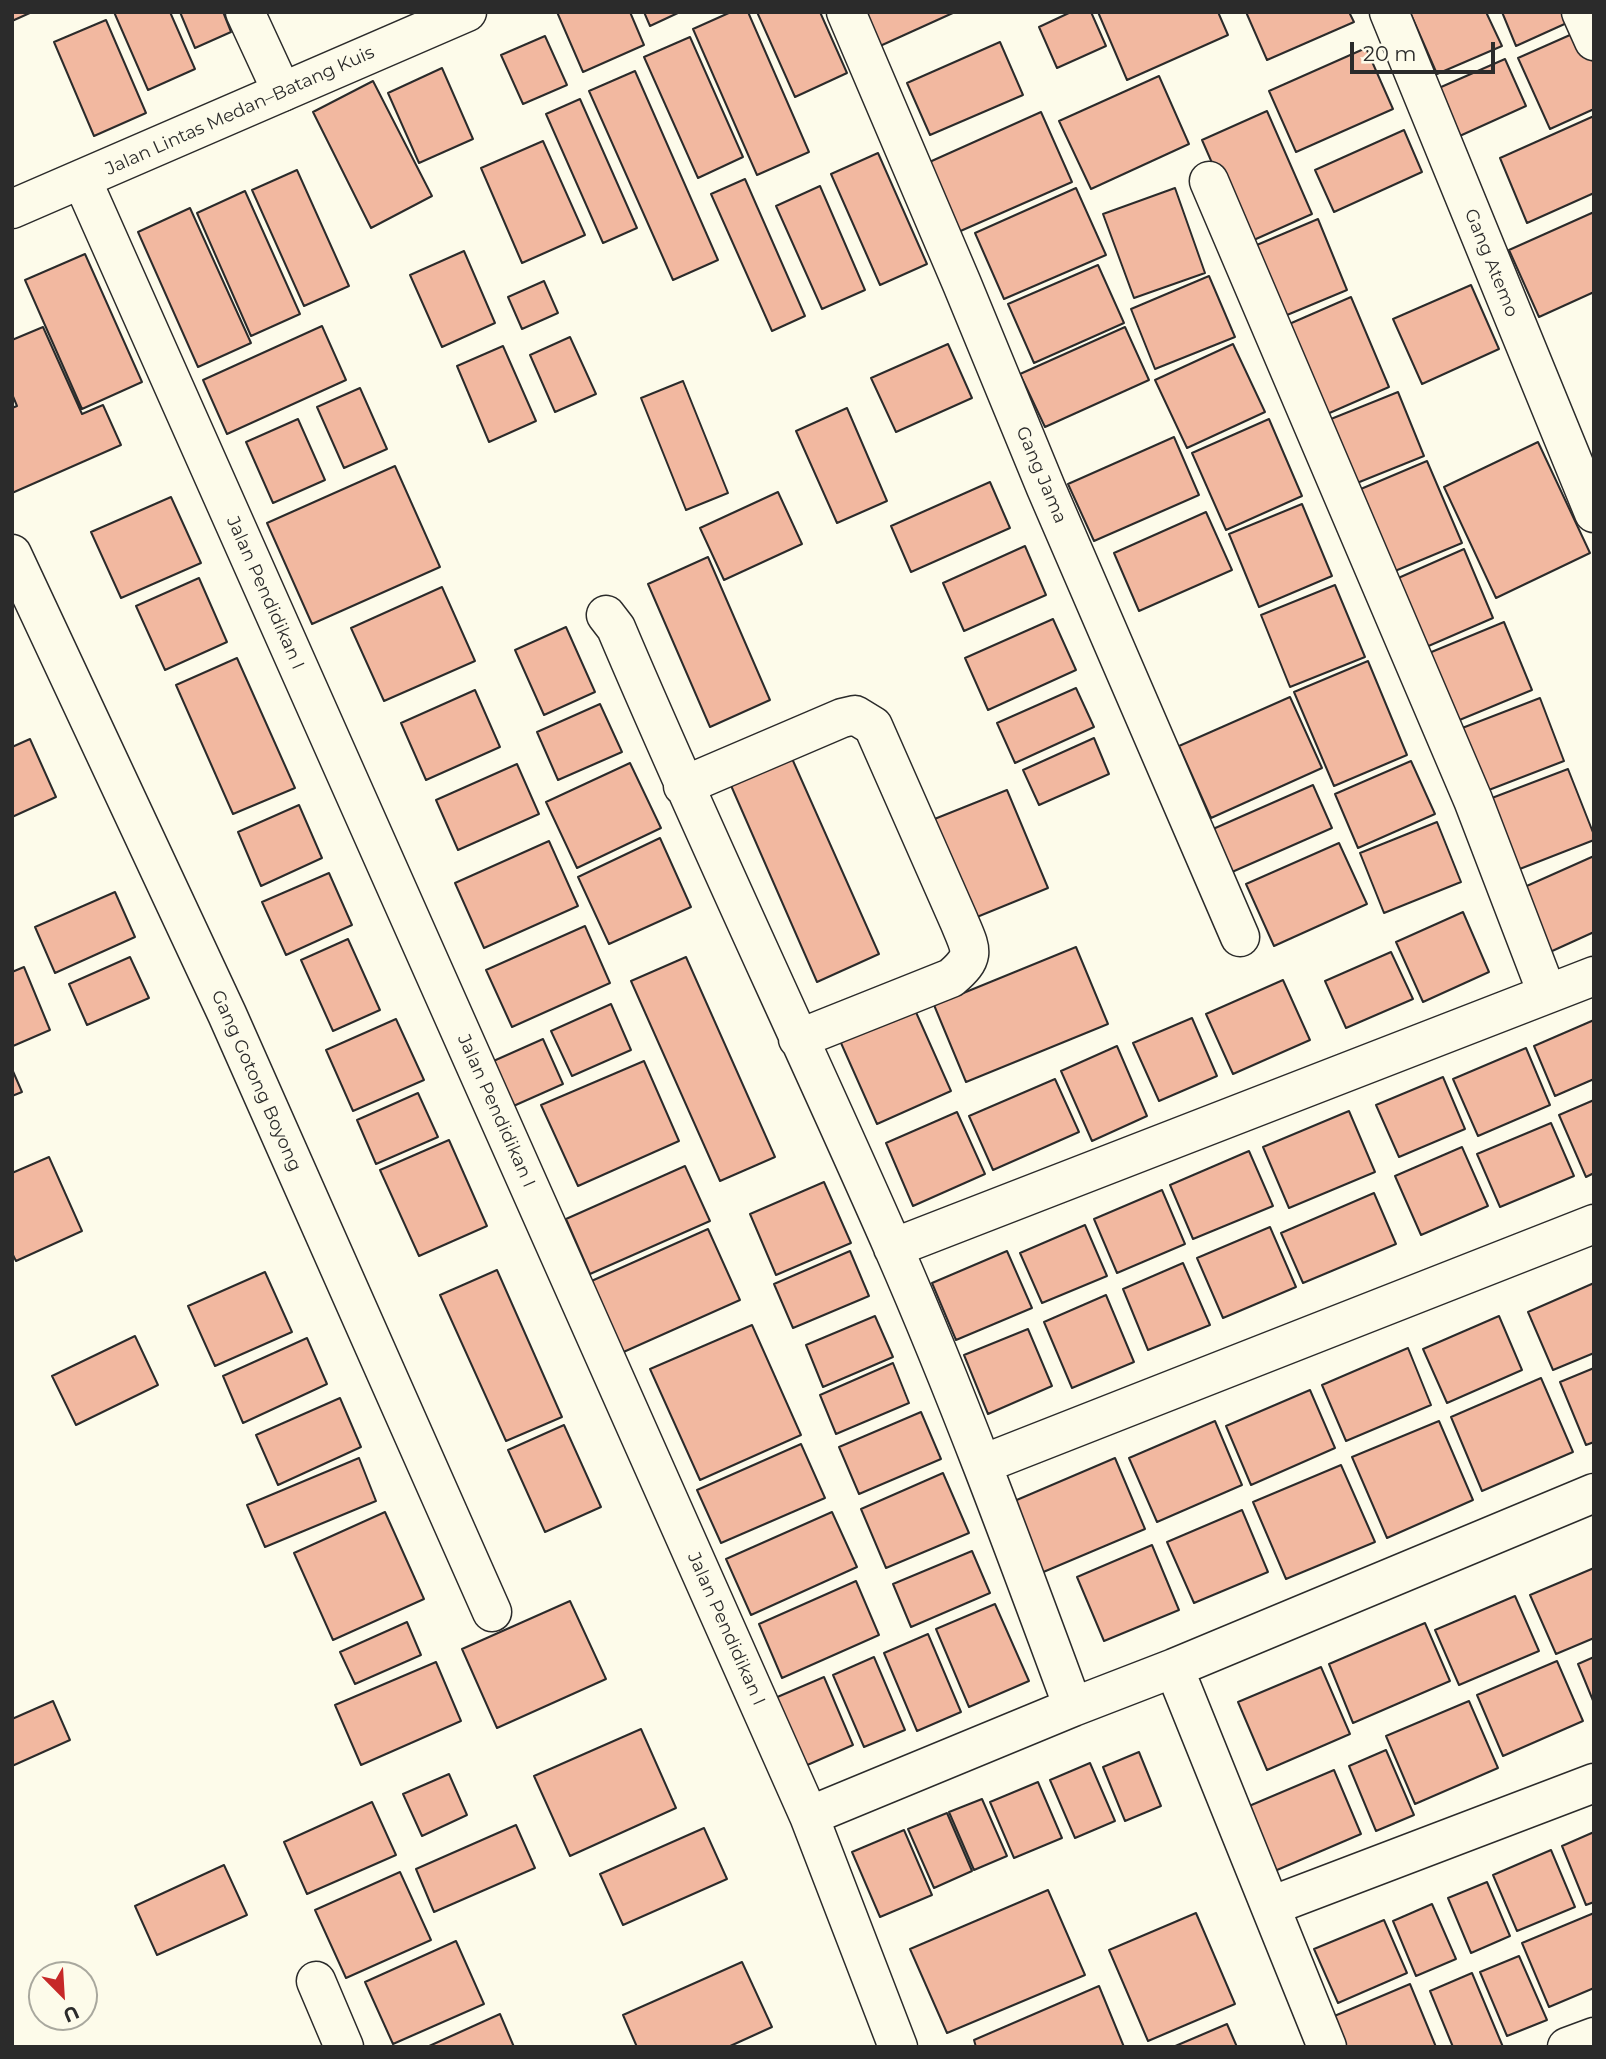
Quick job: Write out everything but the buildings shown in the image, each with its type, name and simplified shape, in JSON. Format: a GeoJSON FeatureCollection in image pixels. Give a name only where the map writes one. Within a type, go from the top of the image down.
{"type":"FeatureCollection","features":[{"type":"Feature","properties":{"kind":"main road"},"geometry":{"type":"LineString","coordinates":[[245,12],[282,92]]}},
{"type":"Feature","properties":{"kind":"main road","name":"Jalan Lintas Medan–Batang Kuis"},"geometry":{"type":"LineString","coordinates":[[21,206],[467,12]]}},
{"type":"Feature","properties":{"kind":"main road","name":"Gang Jama"},"geometry":{"type":"LineString","coordinates":[[846,12],[1052,501],[1240,937]]}},
{"type":"Feature","properties":{"kind":"main road","name":"Gang Atemo"},"geometry":{"type":"LineString","coordinates":[[1389,12],[1594,513]]}},
{"type":"Feature","properties":{"kind":"main road"},"geometry":{"type":"LineString","coordinates":[[1581,12],[1594,41]]}},
{"type":"Feature","properties":{"kind":"main road","name":"Jalan Pendidikan I"},"geometry":{"type":"LineString","coordinates":[[82,180],[809,1816],[898,2047]]}},
{"type":"Feature","properties":{"kind":"main road"},"geometry":{"type":"LineString","coordinates":[[1209,181],[1472,800],[1547,993]]}},
{"type":"Feature","properties":{"kind":"main road","name":"Gang Gotong Boyong"},"geometry":{"type":"LineString","coordinates":[[12,554],[227,1014],[492,1612]]}},
{"type":"Feature","properties":{"kind":"main road"},"geometry":{"type":"LineString","coordinates":[[606,615],[616,628],[683,786],[893,1248],[983,1464],[1073,1707]]}},
{"type":"Feature","properties":{"kind":"main road"},"geometry":{"type":"LineString","coordinates":[[683,786],[842,718],[855,715],[873,726],[960,921],[970,947],[969,957],[965,967],[951,978],[799,1039]]}},
{"type":"Feature","properties":{"kind":"main road"},"geometry":{"type":"LineString","coordinates":[[893,1248],[1594,976]]}},
{"type":"Feature","properties":{"kind":"main road"},"geometry":{"type":"LineString","coordinates":[[983,1464],[1594,1224]]}},
{"type":"Feature","properties":{"kind":"main road"},"geometry":{"type":"LineString","coordinates":[[809,1816],[1594,1493]]}},
{"type":"Feature","properties":{"kind":"main road"},"geometry":{"type":"LineString","coordinates":[[1174,1668],[1327,2047]]}},
{"type":"Feature","properties":{"kind":"main road"},"geometry":{"type":"LineString","coordinates":[[1271,1906],[1594,1783]]}},
{"type":"Feature","properties":{"kind":"main road"},"geometry":{"type":"LineString","coordinates":[[316,1981],[344,2047]]}},
{"type":"Feature","properties":{"kind":"main road"},"geometry":{"type":"LineString","coordinates":[[1567,2047],[1594,2037]]}}]}
